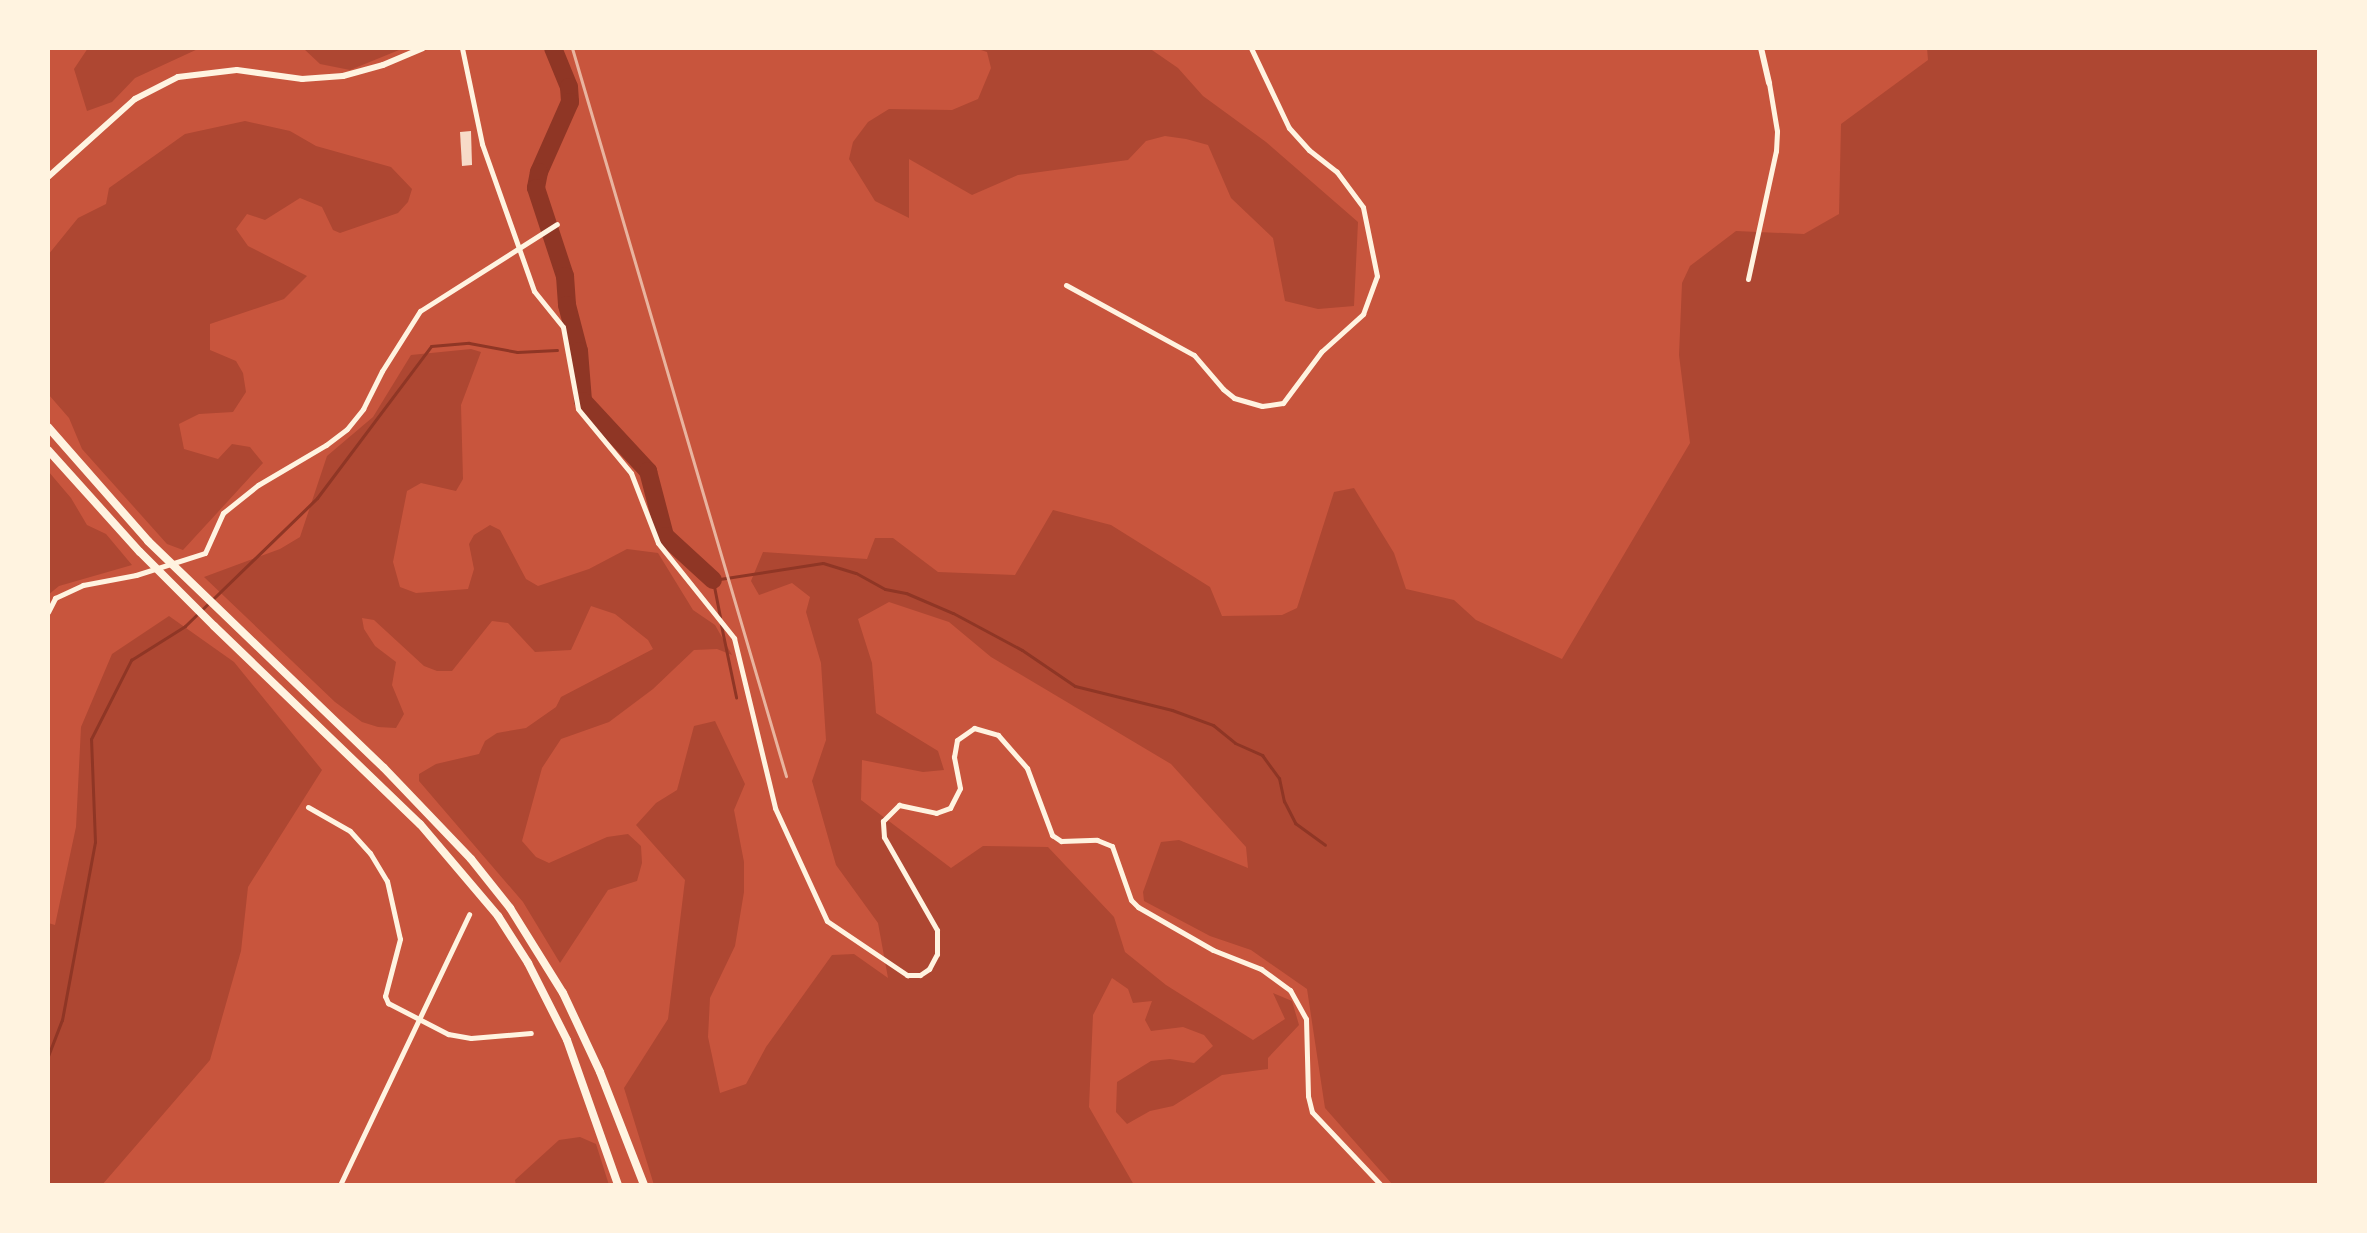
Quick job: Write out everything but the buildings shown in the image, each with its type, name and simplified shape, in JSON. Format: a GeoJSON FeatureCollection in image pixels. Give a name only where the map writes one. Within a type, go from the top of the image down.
{"type":"FeatureCollection","features":[{"type":"Feature","properties":{"kind":"highway"},"geometry":{"type":"LineString","coordinates":[[48,427],[148,541],[421,805],[471,859],[510,908],[563,993],[600,1072],[644,1185]]}},
{"type":"Feature","properties":{"kind":"highway"},"geometry":{"type":"LineString","coordinates":[[48,450],[140,552],[411,814],[461,868],[498,916],[528,963],[567,1040],[618,1185]]}},
{"type":"Feature","properties":{"kind":"street"},"geometry":{"type":"LineString","coordinates":[[48,177],[135,99],[178,77],[237,70],[302,79],[343,76],[383,65],[423,48]]}},
{"type":"Feature","properties":{"kind":"street"},"geometry":{"type":"LineString","coordinates":[[462,48],[482,144],[536,295],[563,327],[570,380],[580,415],[631,473],[658,543],[734,638],[775,808],[827,921],[907,975],[920,975],[929,969],[937,954],[937,930],[884,837],[883,821],[899,805],[936,813],[950,808],[960,788],[954,757],[957,740],[974,728],[993,732],[1003,738],[1024,763],[1052,835],[1061,841],[1097,840],[1112,846],[1131,900],[1138,907],[1213,950],[1261,969],[1290,990],[1306,1019],[1308,1096],[1312,1112],[1381,1185]]}},
{"type":"Feature","properties":{"kind":"street"},"geometry":{"type":"LineString","coordinates":[[1066,285],[1194,355],[1234,398],[1262,406],[1283,403],[1292,396],[1321,352],[1363,314],[1377,276],[1363,207],[1337,172],[1309,150],[1289,128],[1251,48]]}},
{"type":"Feature","properties":{"kind":"street"},"geometry":{"type":"LineString","coordinates":[[1748,279],[1776,151],[1776,120],[1761,48]]}},
{"type":"Feature","properties":{"kind":"street"},"geometry":{"type":"LineString","coordinates":[[48,612],[55,598],[83,585],[136,575],[205,553],[223,513],[229,507],[347,429],[363,409],[382,371],[420,311],[557,224]]}},
{"type":"Feature","properties":{"kind":"street"},"geometry":{"type":"LineString","coordinates":[[308,807],[350,831],[370,853],[387,881],[400,939],[385,996],[388,1003],[448,1034],[471,1038],[531,1033]]}},
{"type":"Feature","properties":{"kind":"street"},"geometry":{"type":"LineString","coordinates":[[340,1185],[469,914]]}},
{"type":"Feature","properties":{"kind":"shaded area"},"geometry":{"type":"Polygon","coordinates":[[[88,48],[200,48],[135,78],[112,102],[87,111],[74,69],[88,48]]]}},
{"type":"Feature","properties":{"kind":"shaded area"},"geometry":{"type":"Polygon","coordinates":[[[303,48],[404,48],[350,70],[320,64],[303,48]]]}},
{"type":"Feature","properties":{"kind":"shaded area"},"geometry":{"type":"Polygon","coordinates":[[[975,48],[1149,48],[1178,68],[1203,96],[1266,142],[1358,222],[1354,306],[1318,309],[1285,301],[1273,238],[1231,198],[1208,145],[1186,139],[1165,136],[1146,141],[1128,160],[1018,175],[972,195],[909,159],[909,218],[875,201],[849,159],[853,142],[868,122],[889,109],[952,110],[978,99],[991,68],[987,52],[975,48]]]}},
{"type":"Feature","properties":{"kind":"shaded area"},"geometry":{"type":"Polygon","coordinates":[[[1927,48],[2319,48],[2319,1185],[1393,1185],[1325,1108],[1307,989],[1251,950],[1210,936],[1144,901],[1143,892],[1161,842],[1179,840],[1248,868],[1246,847],[1171,764],[991,657],[949,622],[889,602],[858,619],[872,663],[876,713],[938,751],[944,770],[923,772],[862,760],[861,800],[951,868],[983,846],[1048,847],[1114,917],[1125,952],[1166,985],[1253,1040],[1285,1019],[1273,993],[1292,1001],[1299,1025],[1268,1058],[1268,1069],[1222,1075],[1173,1106],[1150,1111],[1127,1124],[1116,1112],[1117,1082],[1151,1061],[1170,1059],[1194,1063],[1213,1046],[1204,1035],[1183,1027],[1151,1031],[1145,1020],[1152,1001],[1133,1003],[1128,989],[1112,978],[1093,1015],[1089,1107],[1134,1185],[654,1185],[624,1088],[668,1019],[685,880],[636,825],[656,803],[677,790],[694,726],[715,721],[745,784],[734,810],[744,862],[744,892],[735,946],[710,998],[708,1037],[720,1093],[746,1084],[766,1047],[832,955],[854,954],[888,978],[878,923],[836,865],[812,781],[826,740],[821,663],[806,612],[810,597],[792,583],[759,595],[751,581],[763,552],[867,559],[875,538],[893,538],[938,572],[1015,575],[1053,510],[1111,525],[1210,587],[1222,616],[1282,615],[1297,608],[1334,492],[1354,488],[1394,553],[1406,589],[1454,600],[1476,620],[1562,659],[1690,443],[1679,355],[1682,283],[1690,266],[1736,231],[1804,234],[1839,214],[1841,124],[1928,60],[1927,48]]]}},
{"type":"Feature","properties":{"kind":"shaded area"},"geometry":{"type":"Polygon","coordinates":[[[245,121],[290,131],[316,146],[391,167],[412,189],[408,202],[398,213],[340,233],[333,230],[322,207],[300,198],[265,220],[247,214],[236,229],[248,246],[307,276],[284,299],[210,324],[210,350],[236,361],[243,373],[246,392],[233,412],[199,414],[179,424],[184,449],[218,459],[232,444],[250,447],[263,463],[183,550],[167,544],[82,449],[69,418],[49,395],[48,255],[78,218],[106,204],[109,188],[185,134],[245,121]]]}},
{"type":"Feature","properties":{"kind":"shaded area"},"geometry":{"type":"Polygon","coordinates":[[[471,349],[481,352],[461,405],[463,479],[456,491],[421,483],[407,491],[393,562],[400,587],[416,593],[468,589],[474,569],[469,544],[474,535],[490,525],[500,530],[526,579],[538,586],[589,569],[627,549],[658,553],[693,610],[715,625],[732,655],[717,649],[694,650],[653,689],[609,722],[561,739],[542,768],[522,841],[536,857],[549,863],[607,837],[628,834],[641,846],[642,863],[637,881],[608,890],[560,963],[523,902],[419,781],[419,774],[436,764],[479,754],[485,741],[497,733],[526,728],[556,707],[561,697],[653,649],[648,640],[615,614],[591,606],[571,650],[535,652],[508,623],[492,621],[452,671],[437,671],[424,666],[374,620],[362,618],[364,629],[375,646],[396,662],[392,685],[404,714],[396,728],[378,727],[362,722],[335,702],[204,577],[280,549],[300,537],[327,456],[373,417],[411,355],[471,349]]]}},
{"type":"Feature","properties":{"kind":"shaded area"},"geometry":{"type":"Polygon","coordinates":[[[48,471],[71,498],[87,525],[106,534],[132,565],[59,586],[48,595],[48,471]]]}},
{"type":"Feature","properties":{"kind":"shaded area"},"geometry":{"type":"Polygon","coordinates":[[[169,616],[234,662],[322,770],[248,887],[241,951],[210,1060],[102,1185],[48,1185],[48,923],[55,925],[76,827],[81,727],[112,654],[169,616]]]}},
{"type":"Feature","properties":{"kind":"shaded area"},"geometry":{"type":"Polygon","coordinates":[[[580,1137],[596,1144],[609,1185],[516,1185],[515,1180],[559,1140],[580,1137]]]}},
{"type":"Feature","properties":{"kind":"waterway"},"geometry":{"type":"LineString","coordinates":[[553,48],[569,87],[570,102],[539,172],[536,188],[565,276],[567,305],[579,351],[583,401],[648,471],[665,536],[713,580]]}},
{"type":"Feature","properties":{"kind":"waterway"},"geometry":{"type":"LineString","coordinates":[[48,1056],[62,1020],[95,842],[91,739],[131,660],[185,626],[317,498],[431,346],[469,343],[517,352],[557,350]]}},
{"type":"Feature","properties":{"kind":"waterway"},"geometry":{"type":"LineString","coordinates":[[572,351],[579,351]]}},
{"type":"Feature","properties":{"kind":"waterway"},"geometry":{"type":"LineString","coordinates":[[720,617],[713,580],[823,563],[856,573],[885,589],[906,593],[953,613],[1022,650],[1075,686],[1172,710],[1213,725],[1235,743],[1262,755],[1279,778],[1284,801],[1295,823],[1325,845]]}},
{"type":"Feature","properties":{"kind":"waterway"},"geometry":{"type":"LineString","coordinates":[[721,625],[736,697]]}},
{"type":"Feature","properties":{"kind":"railway"},"geometry":{"type":"LineString","coordinates":[[572,48],[786,776]]}}]}
